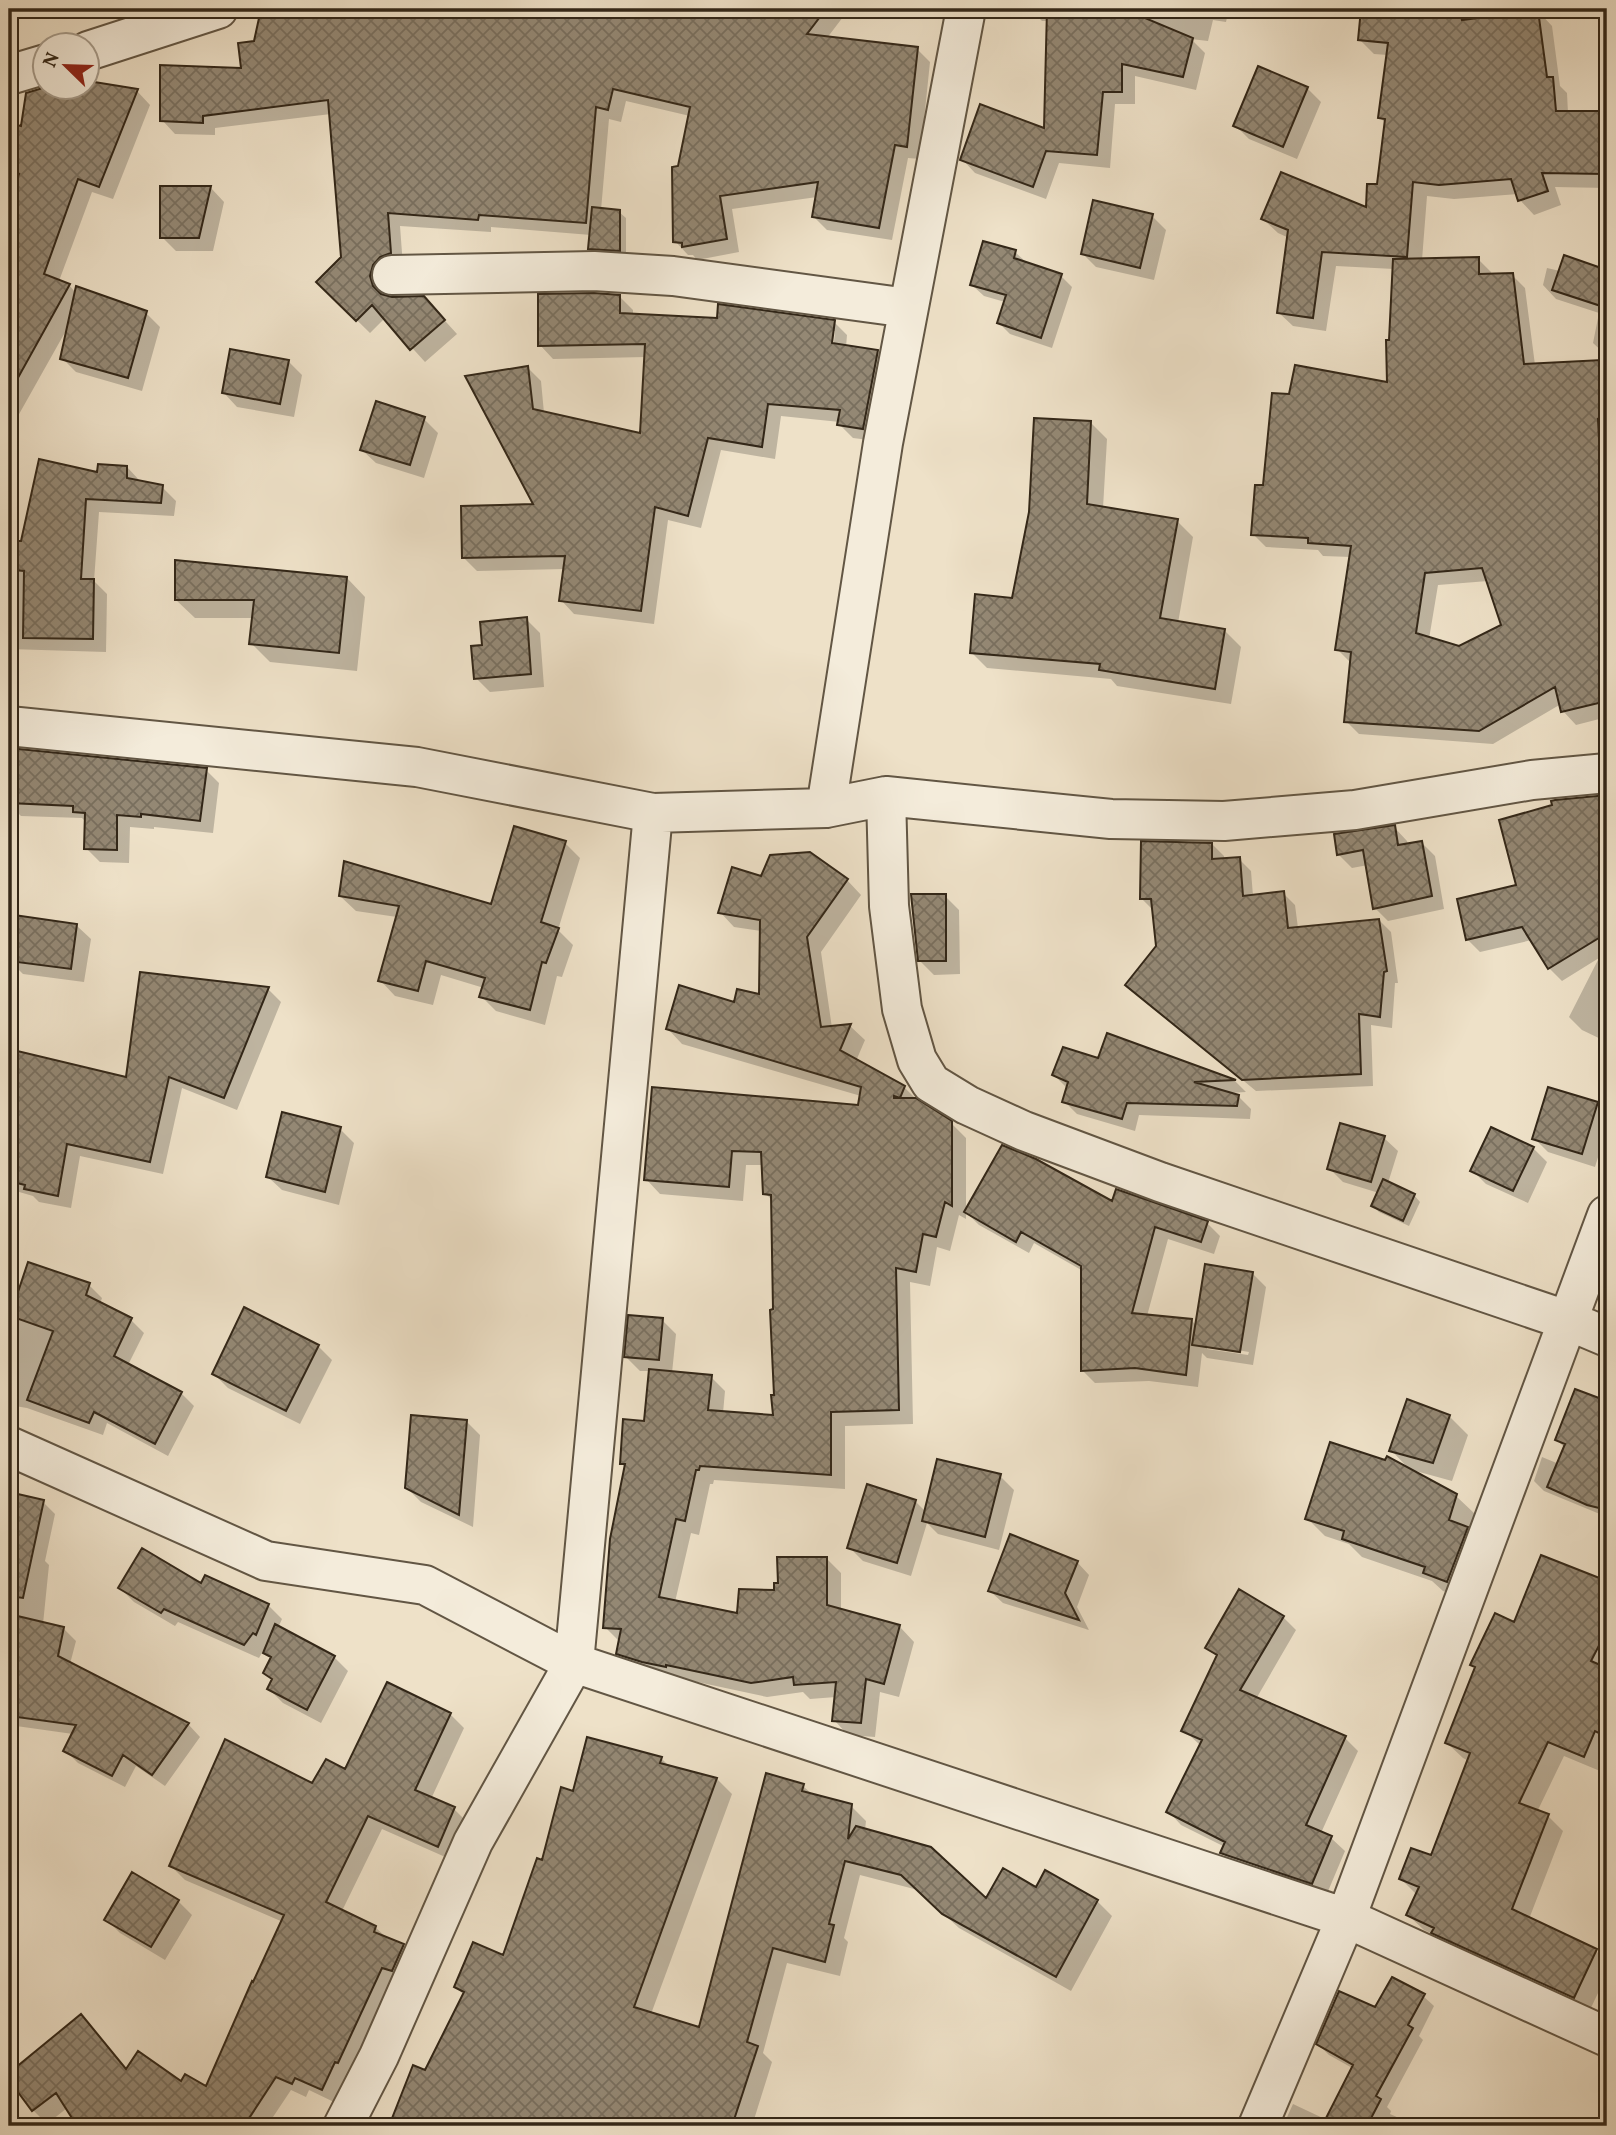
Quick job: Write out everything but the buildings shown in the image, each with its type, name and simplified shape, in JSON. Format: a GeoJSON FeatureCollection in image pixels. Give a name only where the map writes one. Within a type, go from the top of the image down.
{"type":"FeatureCollection","features":[{"type":"Feature","properties":{"kind":"street"},"geometry":{"type":"LineString","coordinates":[[102,46],[218,9]]}},
{"type":"Feature","properties":{"kind":"street"},"geometry":{"type":"LineString","coordinates":[[826,808],[883,443],[966,9]]}},
{"type":"Feature","properties":{"kind":"street"},"geometry":{"type":"LineString","coordinates":[[9,75],[32,68]]}},
{"type":"Feature","properties":{"kind":"street"},"geometry":{"type":"LineString","coordinates":[[392,275],[594,271],[647,274],[908,308]]}},
{"type":"Feature","properties":{"kind":"street"},"geometry":{"type":"LineString","coordinates":[[9,726],[417,767],[653,813],[826,808],[886,796],[1111,820],[1224,821],[1354,810],[1532,780],[1607,773]]}},
{"type":"Feature","properties":{"kind":"street"},"geometry":{"type":"LineString","coordinates":[[886,796],[889,906],[902,1009],[917,1059],[931,1083],[967,1105],[1061,1145],[1160,1182],[1569,1321],[1607,1337]]}},
{"type":"Feature","properties":{"kind":"street"},"geometry":{"type":"LineString","coordinates":[[343,2126],[379,2056],[472,1842],[574,1663],[653,813]]}},
{"type":"Feature","properties":{"kind":"street"},"geometry":{"type":"LineString","coordinates":[[1258,2126],[1346,1918],[1607,1215]]}},
{"type":"Feature","properties":{"kind":"street"},"geometry":{"type":"LineString","coordinates":[[9,1446],[266,1561],[425,1585],[574,1663],[1346,1918],[1607,2037]]}}]}
